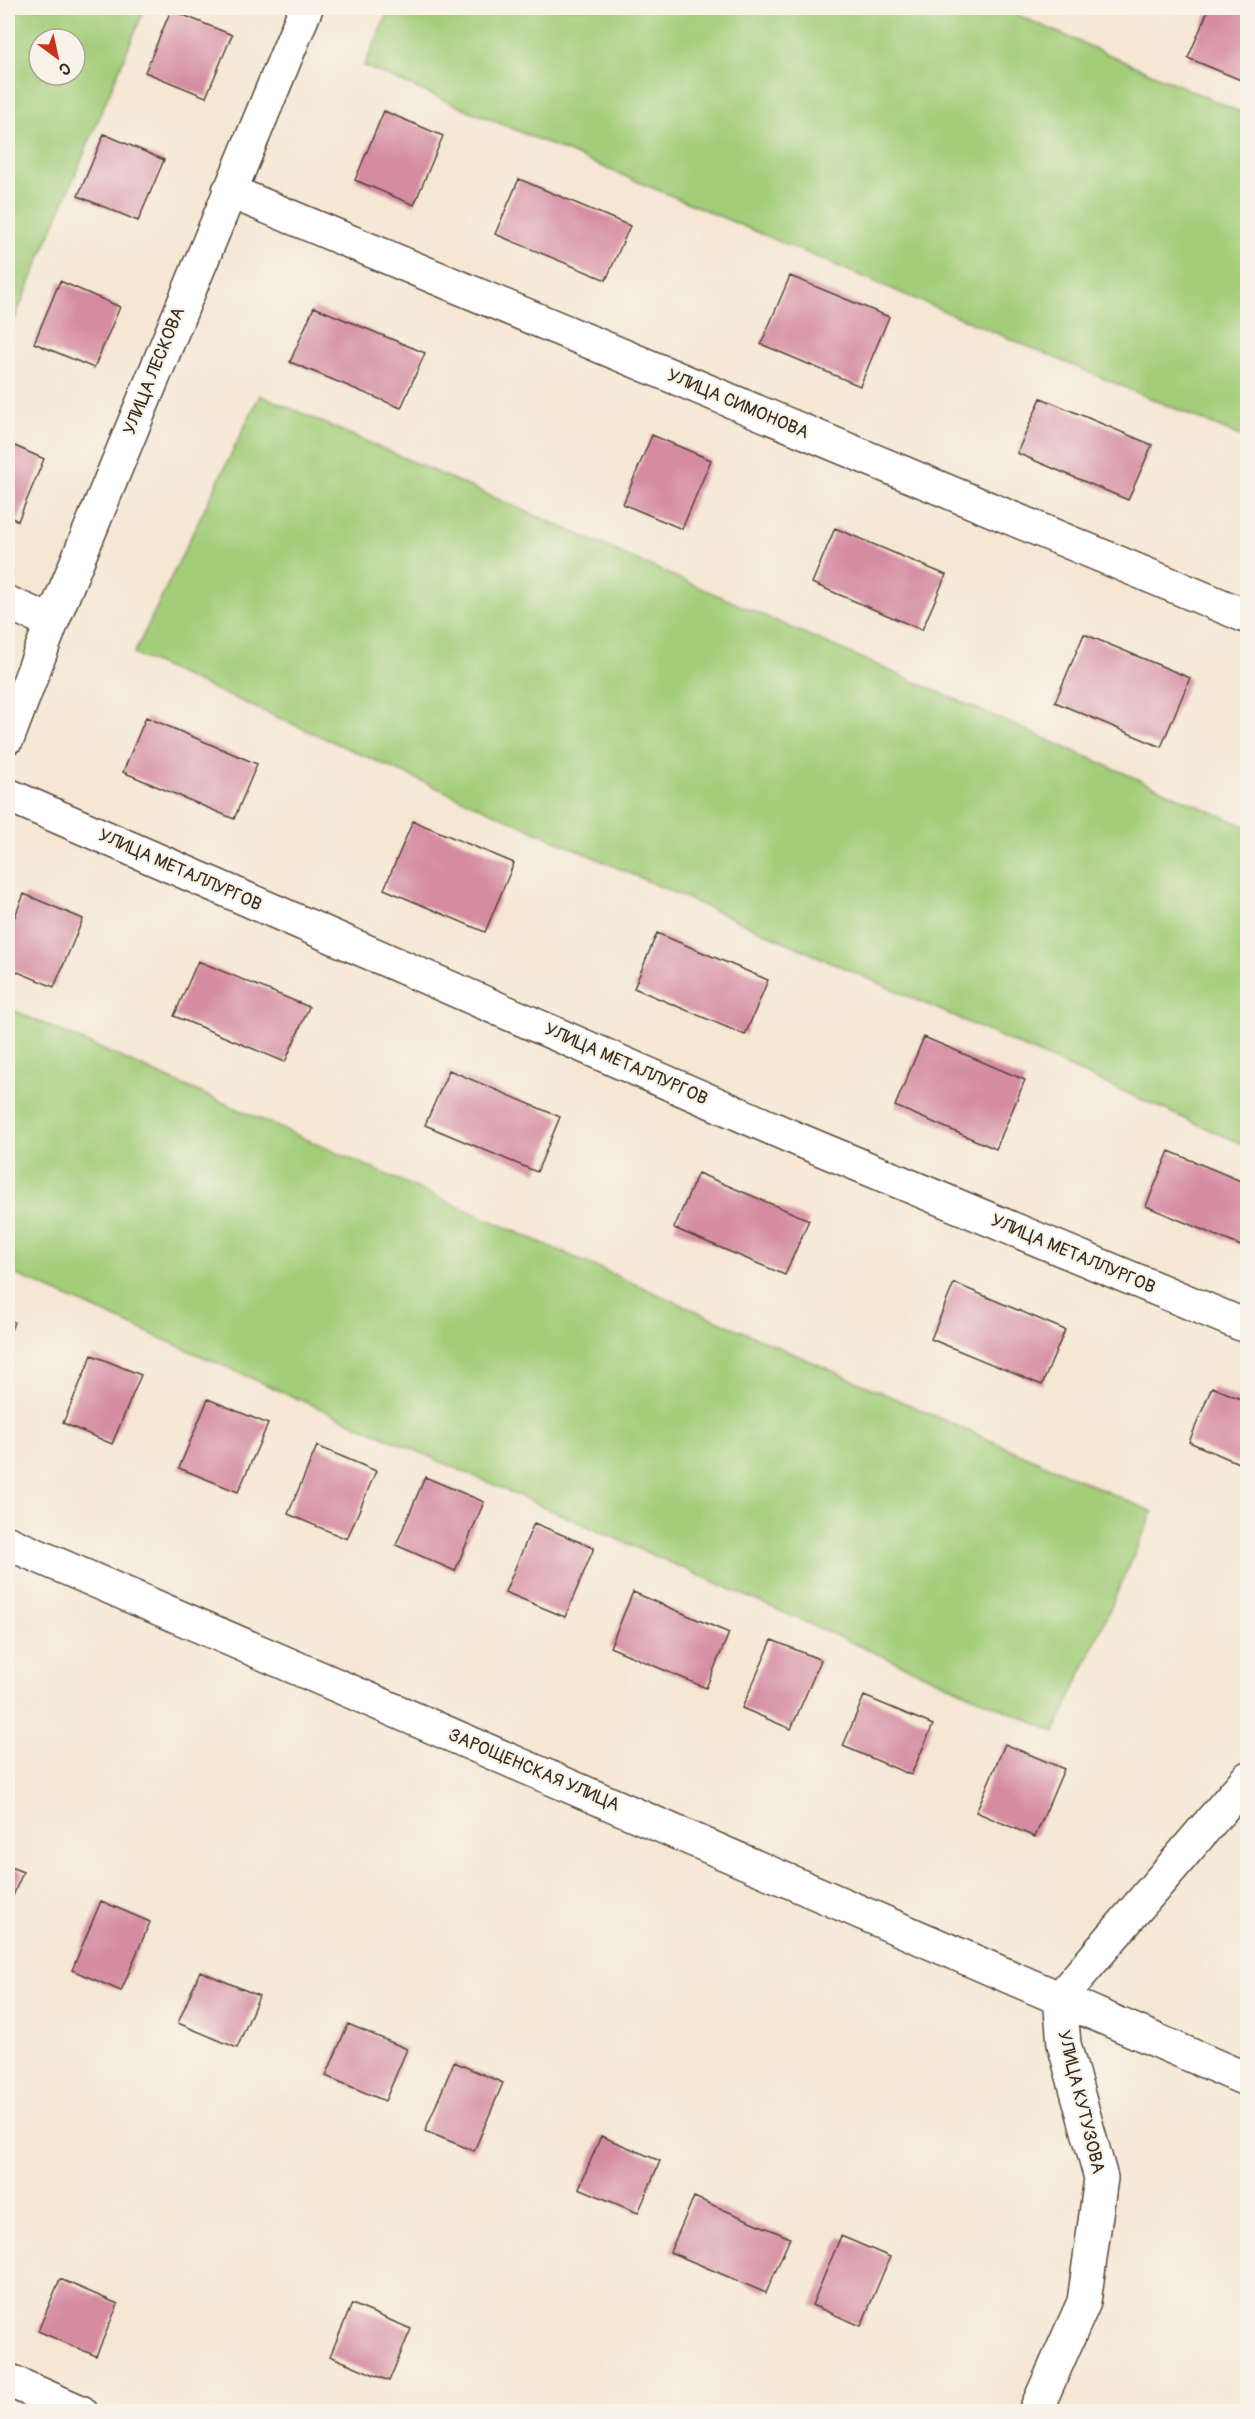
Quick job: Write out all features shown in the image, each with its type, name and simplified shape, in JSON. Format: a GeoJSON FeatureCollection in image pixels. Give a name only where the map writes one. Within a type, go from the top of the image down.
{"type":"FeatureCollection","features":[{"type":"Feature","properties":{"kind":"street","name":"УЛИЦА ЛЕСКОВА"},"geometry":{"type":"LineString","coordinates":[[8,737],[52,622],[306,8]]}},
{"type":"Feature","properties":{"kind":"street","name":"УЛИЦА СИМОНОВА"},"geometry":{"type":"LineString","coordinates":[[229,191],[1248,617]]}},
{"type":"Feature","properties":{"kind":"street"},"geometry":{"type":"LineString","coordinates":[[8,603],[52,622]]}},
{"type":"Feature","properties":{"kind":"street","name":"УЛИЦА МЕТАЛЛУРГОВ"},"geometry":{"type":"LineString","coordinates":[[8,795],[792,1137],[1248,1327]]}},
{"type":"Feature","properties":{"kind":"street","name":"ЗАРОЩЕНСКАЯ УЛИЦА"},"geometry":{"type":"LineString","coordinates":[[8,1543],[1248,2080]]}},
{"type":"Feature","properties":{"kind":"street"},"geometry":{"type":"LineString","coordinates":[[1060,1998],[1248,1778]]}},
{"type":"Feature","properties":{"kind":"street","name":"УЛИЦА КУТУЗОВА"},"geometry":{"type":"LineString","coordinates":[[1035,2412],[1084,2302],[1101,2178],[1064,2044],[1060,1998]]}},
{"type":"Feature","properties":{"kind":"street"},"geometry":{"type":"LineString","coordinates":[[8,2380],[81,2412]]}},
{"type":"Feature","properties":{"kind":"green space"},"geometry":{"type":"Polygon","coordinates":[[[8,8],[145,8],[8,335],[8,8]]]}},
{"type":"Feature","properties":{"kind":"green space"},"geometry":{"type":"Polygon","coordinates":[[[390,8],[1002,8],[1247,115],[1247,439],[364,66],[390,8]]]}},
{"type":"Feature","properties":{"kind":"green space"},"geometry":{"type":"Polygon","coordinates":[[[260,395],[1247,827],[1247,1146],[134,654],[260,395]]]}},
{"type":"Feature","properties":{"kind":"green space"},"geometry":{"type":"Polygon","coordinates":[[[8,1008],[1153,1512],[1055,1732],[8,1271],[8,1008]]]}},
{"type":"Feature","properties":{"kind":"building"},"geometry":{"type":"Polygon","coordinates":[[[1209,8],[1248,8],[1248,83],[1188,58],[1209,8]]]}},
{"type":"Feature","properties":{"kind":"building"},"geometry":{"type":"Polygon","coordinates":[[[171,10],[232,35],[206,97],[145,72],[171,10]]]}},
{"type":"Feature","properties":{"kind":"building"},"geometry":{"type":"Polygon","coordinates":[[[384,111],[443,136],[414,205],[355,180],[384,111]]]}},
{"type":"Feature","properties":{"kind":"building"},"geometry":{"type":"Polygon","coordinates":[[[104,134],[164,160],[138,221],[78,196],[104,134]]]}},
{"type":"Feature","properties":{"kind":"building"},"geometry":{"type":"Polygon","coordinates":[[[519,179],[630,226],[606,280],[495,234],[519,179]]]}},
{"type":"Feature","properties":{"kind":"building"},"geometry":{"type":"Polygon","coordinates":[[[790,276],[889,317],[860,386],[761,344],[790,276]]]}},
{"type":"Feature","properties":{"kind":"building"},"geometry":{"type":"Polygon","coordinates":[[[60,281],[120,307],[94,368],[34,343],[60,281]]]}},
{"type":"Feature","properties":{"kind":"building"},"geometry":{"type":"Polygon","coordinates":[[[314,307],[425,353],[401,408],[290,362],[314,307]]]}},
{"type":"Feature","properties":{"kind":"building"},"geometry":{"type":"Polygon","coordinates":[[[1041,398],[1152,445],[1128,500],[1017,453],[1041,398]]]}},
{"type":"Feature","properties":{"kind":"building"},"geometry":{"type":"Polygon","coordinates":[[[652,435],[711,460],[682,529],[623,504],[652,435]]]}},
{"type":"Feature","properties":{"kind":"building"},"geometry":{"type":"Polygon","coordinates":[[[8,443],[44,459],[18,521],[8,516],[8,443]]]}},
{"type":"Feature","properties":{"kind":"building"},"geometry":{"type":"Polygon","coordinates":[[[835,528],[946,575],[922,630],[812,583],[835,528]]]}},
{"type":"Feature","properties":{"kind":"building"},"geometry":{"type":"Polygon","coordinates":[[[1084,634],[1190,678],[1161,747],[1055,702],[1084,634]]]}},
{"type":"Feature","properties":{"kind":"building"},"geometry":{"type":"Polygon","coordinates":[[[146,717],[257,764],[234,819],[123,772],[146,717]]]}},
{"type":"Feature","properties":{"kind":"building"},"geometry":{"type":"Polygon","coordinates":[[[413,821],[514,863],[485,932],[384,889],[413,821]]]}},
{"type":"Feature","properties":{"kind":"building"},"geometry":{"type":"Polygon","coordinates":[[[24,894],[83,919],[54,987],[8,968],[8,933],[24,894]]]}},
{"type":"Feature","properties":{"kind":"building"},"geometry":{"type":"Polygon","coordinates":[[[657,933],[768,980],[745,1035],[634,988],[657,933]]]}},
{"type":"Feature","properties":{"kind":"building"},"geometry":{"type":"Polygon","coordinates":[[[198,961],[309,1007],[285,1062],[174,1016],[198,961]]]}},
{"type":"Feature","properties":{"kind":"building"},"geometry":{"type":"Polygon","coordinates":[[[924,1037],[1025,1080],[996,1149],[895,1106],[924,1037]]]}},
{"type":"Feature","properties":{"kind":"building"},"geometry":{"type":"Polygon","coordinates":[[[449,1070],[560,1117],[537,1172],[425,1125],[449,1070]]]}},
{"type":"Feature","properties":{"kind":"building"},"geometry":{"type":"Polygon","coordinates":[[[1169,1151],[1248,1184],[1248,1249],[1146,1206],[1169,1151]]]}},
{"type":"Feature","properties":{"kind":"building"},"geometry":{"type":"Polygon","coordinates":[[[698,1173],[809,1220],[785,1275],[674,1228],[698,1173]]]}},
{"type":"Feature","properties":{"kind":"building"},"geometry":{"type":"Polygon","coordinates":[[[954,1283],[1065,1330],[1042,1385],[931,1339],[954,1283]]]}},
{"type":"Feature","properties":{"kind":"building"},"geometry":{"type":"Polygon","coordinates":[[[8,1319],[14,1322],[8,1338],[8,1319]]]}},
{"type":"Feature","properties":{"kind":"building"},"geometry":{"type":"Polygon","coordinates":[[[92,1355],[141,1375],[112,1444],[63,1423],[92,1355]]]}},
{"type":"Feature","properties":{"kind":"building"},"geometry":{"type":"Polygon","coordinates":[[[1212,1387],[1248,1402],[1248,1467],[1189,1442],[1212,1387]]]}},
{"type":"Feature","properties":{"kind":"building"},"geometry":{"type":"Polygon","coordinates":[[[208,1399],[268,1424],[238,1492],[179,1468],[208,1399]]]}},
{"type":"Feature","properties":{"kind":"building"},"geometry":{"type":"Polygon","coordinates":[[[317,1446],[376,1471],[347,1539],[288,1514],[317,1446]]]}},
{"type":"Feature","properties":{"kind":"building"},"geometry":{"type":"Polygon","coordinates":[[[425,1477],[484,1502],[455,1571],[396,1545],[425,1477]]]}},
{"type":"Feature","properties":{"kind":"building"},"geometry":{"type":"Polygon","coordinates":[[[534,1523],[594,1548],[565,1617],[505,1592],[534,1523]]]}},
{"type":"Feature","properties":{"kind":"building"},"geometry":{"type":"Polygon","coordinates":[[[633,1592],[729,1633],[706,1688],[610,1647],[633,1592]]]}},
{"type":"Feature","properties":{"kind":"building"},"geometry":{"type":"Polygon","coordinates":[[[772,1640],[821,1660],[791,1729],[742,1708],[772,1640]]]}},
{"type":"Feature","properties":{"kind":"building"},"geometry":{"type":"Polygon","coordinates":[[[864,1696],[933,1725],[911,1775],[843,1746],[864,1696]]]}},
{"type":"Feature","properties":{"kind":"building"},"geometry":{"type":"Polygon","coordinates":[[[1005,1744],[1064,1769],[1035,1837],[976,1812],[1005,1744]]]}},
{"type":"Feature","properties":{"kind":"building"},"geometry":{"type":"Polygon","coordinates":[[[8,1866],[23,1872],[8,1908],[8,1866]]]}},
{"type":"Feature","properties":{"kind":"building"},"geometry":{"type":"Polygon","coordinates":[[[101,1901],[150,1922],[121,1991],[72,1970],[101,1901]]]}},
{"type":"Feature","properties":{"kind":"building"},"geometry":{"type":"Polygon","coordinates":[[[200,1971],[259,1996],[237,2048],[178,2023],[200,1971]]]}},
{"type":"Feature","properties":{"kind":"building"},"geometry":{"type":"Polygon","coordinates":[[[348,2024],[407,2049],[385,2101],[326,2076],[348,2024]]]}},
{"type":"Feature","properties":{"kind":"building"},"geometry":{"type":"Polygon","coordinates":[[[454,2062],[503,2083],[474,2151],[425,2131],[454,2062]]]}},
{"type":"Feature","properties":{"kind":"building"},"geometry":{"type":"Polygon","coordinates":[[[601,2136],[660,2161],[638,2213],[579,2188],[601,2136]]]}},
{"type":"Feature","properties":{"kind":"building"},"geometry":{"type":"Polygon","coordinates":[[[694,2197],[790,2238],[766,2293],[670,2252],[694,2197]]]}},
{"type":"Feature","properties":{"kind":"building"},"geometry":{"type":"Polygon","coordinates":[[[841,2236],[890,2257],[861,2326],[812,2305],[841,2236]]]}},
{"type":"Feature","properties":{"kind":"building"},"geometry":{"type":"Polygon","coordinates":[[[60,2279],[118,2304],[96,2356],[38,2331],[60,2279]]]}},
{"type":"Feature","properties":{"kind":"building"},"geometry":{"type":"Polygon","coordinates":[[[352,2304],[411,2329],[389,2381],[330,2356],[352,2304]]]}}]}
